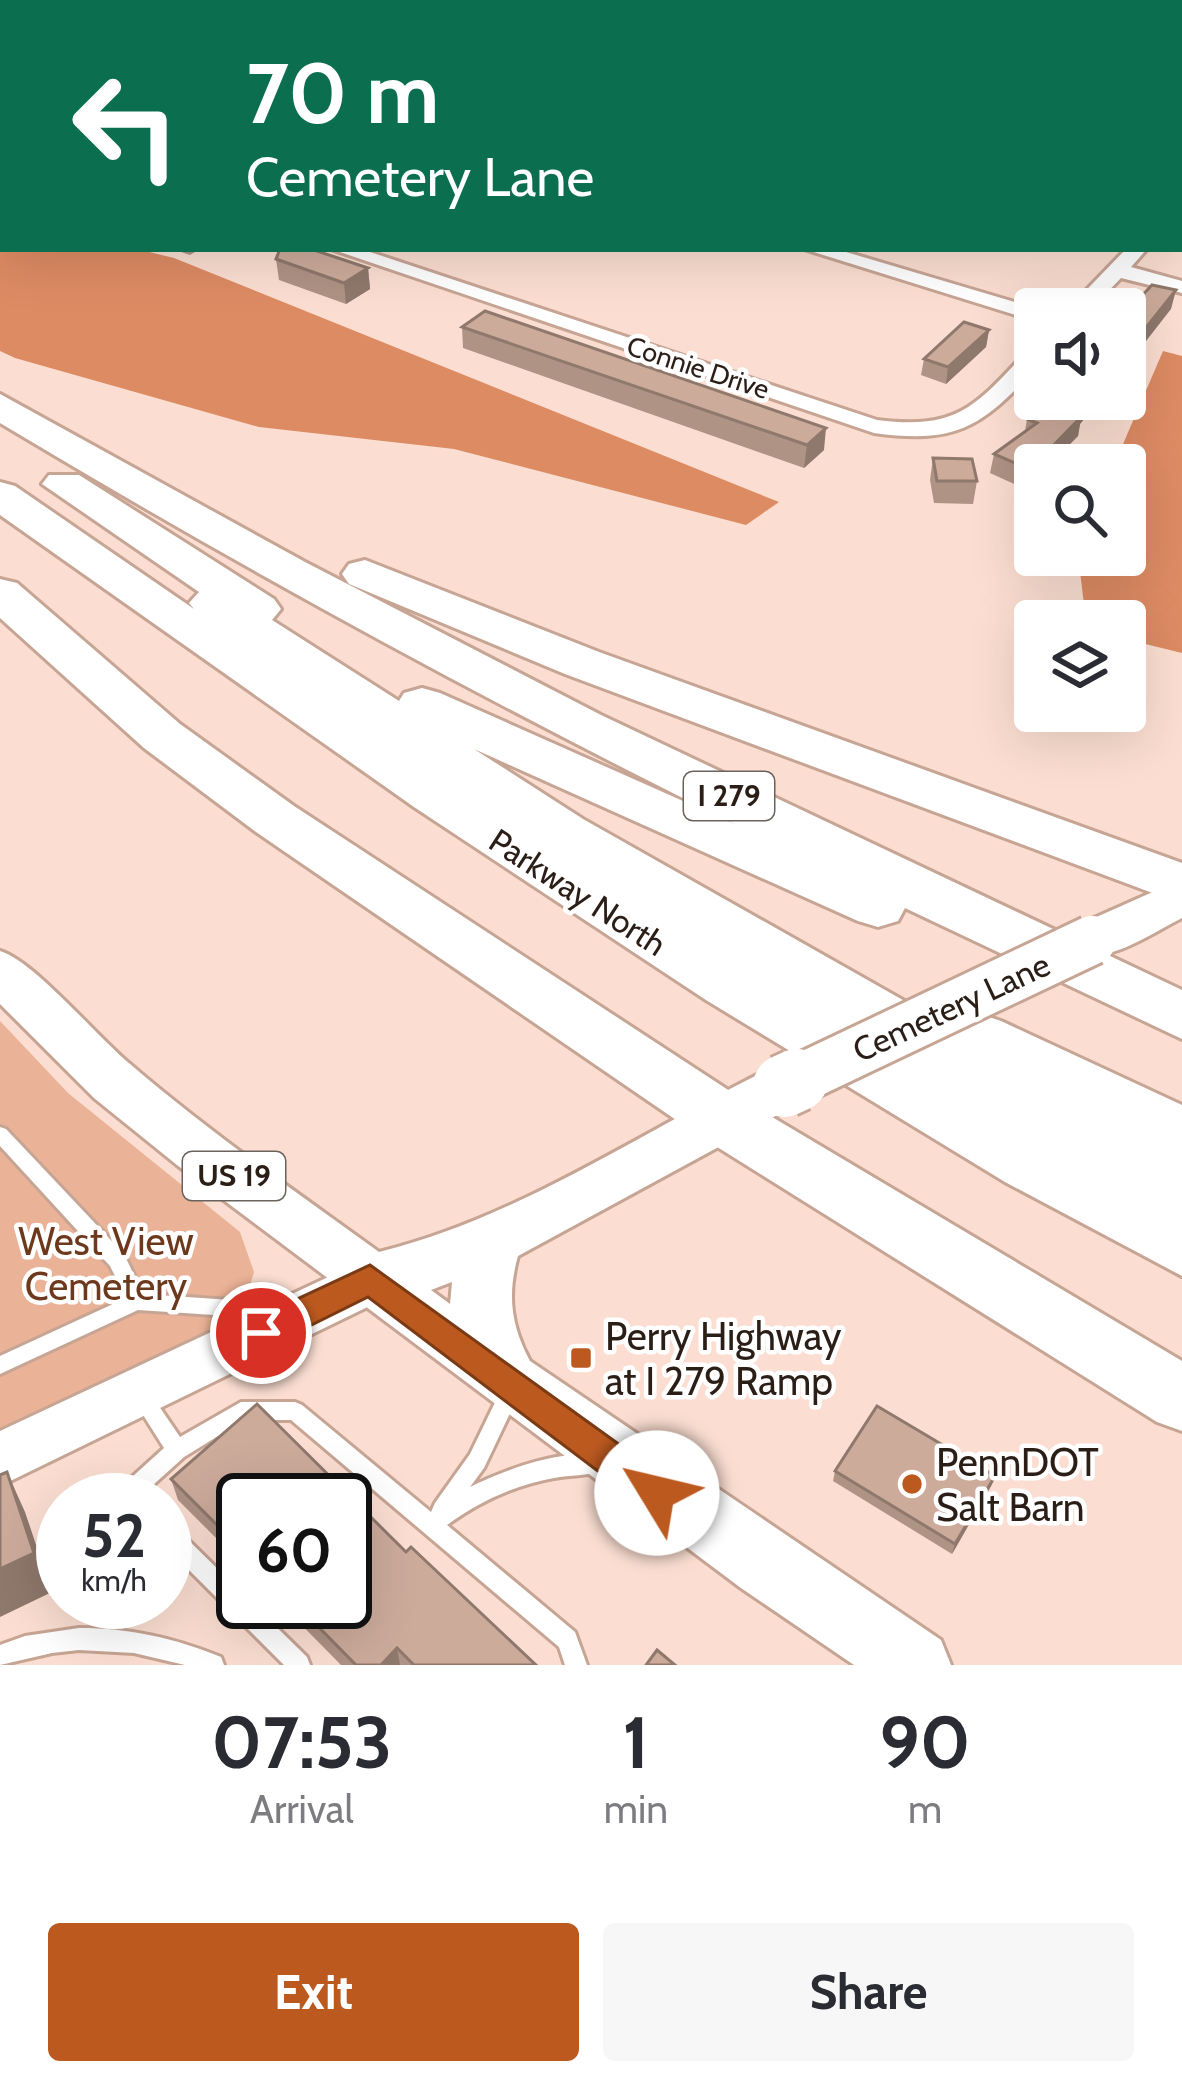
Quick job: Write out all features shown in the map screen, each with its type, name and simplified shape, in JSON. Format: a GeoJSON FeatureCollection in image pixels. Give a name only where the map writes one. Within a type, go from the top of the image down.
{"type":"FeatureCollection","features":[{"type":"Feature","properties":{"kind":"highway"},"geometry":{"type":"LineString","coordinates":[[0,388],[258,525],[434,604],[1182,884]]}},
{"type":"Feature","properties":{"kind":"highway","name":"I 279"},"geometry":{"type":"LineString","coordinates":[[0,406],[124,482],[576,722],[1182,1016]]}},
{"type":"Feature","properties":{"kind":"highway"},"geometry":{"type":"LineString","coordinates":[[0,441],[218,585],[435,712],[1182,1041]]}},
{"type":"Feature","properties":{"kind":"highway"},"geometry":{"type":"LineString","coordinates":[[0,453],[232,616],[644,880],[1182,1189]]}},
{"type":"Feature","properties":{"kind":"highway","name":"Parkway North"},"geometry":{"type":"LineString","coordinates":[[0,494],[545,873],[754,1004],[1182,1248]]}},
{"type":"Feature","properties":{"kind":"highway"},"geometry":{"type":"LineString","coordinates":[[0,593],[112,695],[217,778],[720,1117],[1182,1400]]}},
{"type":"Feature","properties":{"kind":"highway"},"geometry":{"type":"LineString","coordinates":[[397,722],[797,945],[1182,1134]]}},
{"type":"Feature","properties":{"kind":"main road","name":"Cemetery Lane"},"geometry":{"type":"LineString","coordinates":[[370,1280],[426,1269],[663,1156],[720,1117],[1182,897]]}},
{"type":"Feature","properties":{"kind":"main road","name":"US 19"},"geometry":{"type":"LineString","coordinates":[[0,970],[99,1071],[370,1280],[616,1463],[916,1665]]}},
{"type":"Feature","properties":{"kind":"main road","name":"Cemetery Lane"},"geometry":{"type":"LineString","coordinates":[[370,1280],[411,1244],[646,1133],[720,1117]]}},
{"type":"Feature","properties":{"kind":"main road"},"geometry":{"type":"LineString","coordinates":[[497,1235],[484,1262],[479,1310],[492,1357],[512,1387]]}},
{"type":"Feature","properties":{"kind":"street","name":"Connie Drive"},"geometry":{"type":"LineString","coordinates":[[350,252],[874,426],[928,435],[975,419],[1014,378]]}},
{"type":"Feature","properties":{"kind":"street"},"geometry":{"type":"LineString","coordinates":[[824,252],[1014,309]]}},
{"type":"Feature","properties":{"kind":"street"},"geometry":{"type":"LineString","coordinates":[[1099,288],[1134,252]]}},
{"type":"Feature","properties":{"kind":"street"},"geometry":{"type":"LineString","coordinates":[[1116,270],[1182,287]]}},
{"type":"Feature","properties":{"kind":"street","name":"Cemetery Lane"},"geometry":{"type":"LineString","coordinates":[[0,1459],[370,1280]]}},
{"type":"Feature","properties":{"kind":"lane"},"geometry":{"type":"LineString","coordinates":[[0,1134],[117,1260],[137,1302]]}},
{"type":"Feature","properties":{"kind":"lane"},"geometry":{"type":"LineString","coordinates":[[0,1365],[137,1302],[302,1313]]}},
{"type":"Feature","properties":{"kind":"lane"},"geometry":{"type":"LineString","coordinates":[[433,1523],[476,1461],[512,1387]]}},
{"type":"Feature","properties":{"kind":"lane"},"geometry":{"type":"LineString","coordinates":[[138,1392],[177,1450]]}},
{"type":"Feature","properties":{"kind":"lane"},"geometry":{"type":"LineString","coordinates":[[151,1473],[177,1450],[241,1411],[295,1411],[567,1640],[576,1665]]}},
{"type":"Feature","properties":{"kind":"lane"},"geometry":{"type":"LineString","coordinates":[[433,1523],[474,1492],[511,1475],[616,1463]]}},
{"type":"Feature","properties":{"kind":"lane"},"geometry":{"type":"LineString","coordinates":[[192,1558],[299,1665]]}},
{"type":"Feature","properties":{"kind":"lane"},"geometry":{"type":"LineString","coordinates":[[0,1656],[39,1640],[120,1639],[213,1665]]}},
{"type":"Feature","properties":{"kind":"green space","name":"West View Cemetery"},"geometry":{"type":"Polygon","coordinates":[[[0,1021],[68,1093],[240,1232],[254,1272],[245,1302],[225,1323],[0,1432],[0,1021]]]}},
{"type":"Feature","properties":{"kind":"shaded area"},"geometry":{"type":"Polygon","coordinates":[[[0,252],[149,252],[779,502],[746,525],[454,449],[259,427],[0,351],[0,252]]]}},
{"type":"Feature","properties":{"kind":"shaded area"},"geometry":{"type":"Polygon","coordinates":[[[1163,351],[1182,356],[1182,653],[1146,644],[1146,600],[1083,600],[1081,576],[1146,576],[1146,444],[1123,444],[1133,420],[1146,420],[1146,391],[1163,351]]]}},
{"type":"Feature","properties":{"kind":"building"},"geometry":{"type":"Polygon","coordinates":[[[279,252],[320,252],[368,268],[344,283],[276,259],[279,252]]]}},
{"type":"Feature","properties":{"kind":"building"},"geometry":{"type":"Polygon","coordinates":[[[1152,285],[1176,290],[1146,328],[1146,291],[1152,285]]]}},
{"type":"Feature","properties":{"kind":"building"},"geometry":{"type":"Polygon","coordinates":[[[485,311],[826,428],[807,445],[462,327],[485,311]]]}},
{"type":"Feature","properties":{"kind":"building"},"geometry":{"type":"Polygon","coordinates":[[[964,322],[989,330],[948,367],[924,359],[964,322]]]}},
{"type":"Feature","properties":{"kind":"building"},"geometry":{"type":"Polygon","coordinates":[[[1030,420],[1078,420],[1055,444],[1014,444],[1014,463],[994,454],[1037,423],[1030,420]]]}},
{"type":"Feature","properties":{"kind":"building"},"geometry":{"type":"Polygon","coordinates":[[[933,458],[972,459],[977,481],[937,481],[933,458]]]}},
{"type":"Feature","properties":{"kind":"building"},"geometry":{"type":"Polygon","coordinates":[[[257,1404],[326,1473],[216,1473],[216,1524],[192,1500],[192,1473],[178,1473],[257,1404]]]}},
{"type":"Feature","properties":{"kind":"building","name":"PennDOT Salt Barn"},"geometry":{"type":"Polygon","coordinates":[[[877,1406],[995,1476],[955,1544],[835,1471],[877,1406]]]}},
{"type":"Feature","properties":{"kind":"building"},"geometry":{"type":"Polygon","coordinates":[[[7,1472],[34,1553],[0,1569],[0,1475],[7,1472]]]}},
{"type":"Feature","properties":{"kind":"building"},"geometry":{"type":"Polygon","coordinates":[[[372,1518],[406,1552],[411,1547],[536,1665],[414,1665],[397,1648],[381,1665],[356,1665],[321,1629],[372,1629],[372,1518]]]}},
{"type":"Feature","properties":{"kind":"building"},"geometry":{"type":"Polygon","coordinates":[[[657,1650],[675,1665],[646,1665],[657,1650]]]}},
{"type":"Feature","properties":{"kind":"place","name":"Perry Highway at I 279 Ramp"},"geometry":{"type":"Point","coordinates":[581,1358]}},
{"type":"Feature","properties":{"kind":"place","name":"PennDOT Salt Barn"},"geometry":{"type":"Point","coordinates":[912,1484]}},
{"type":"Feature","properties":{"kind":"route"},"geometry":{"type":"LineString","coordinates":[[261,1333],[370,1280],[657,1493]]}}]}
